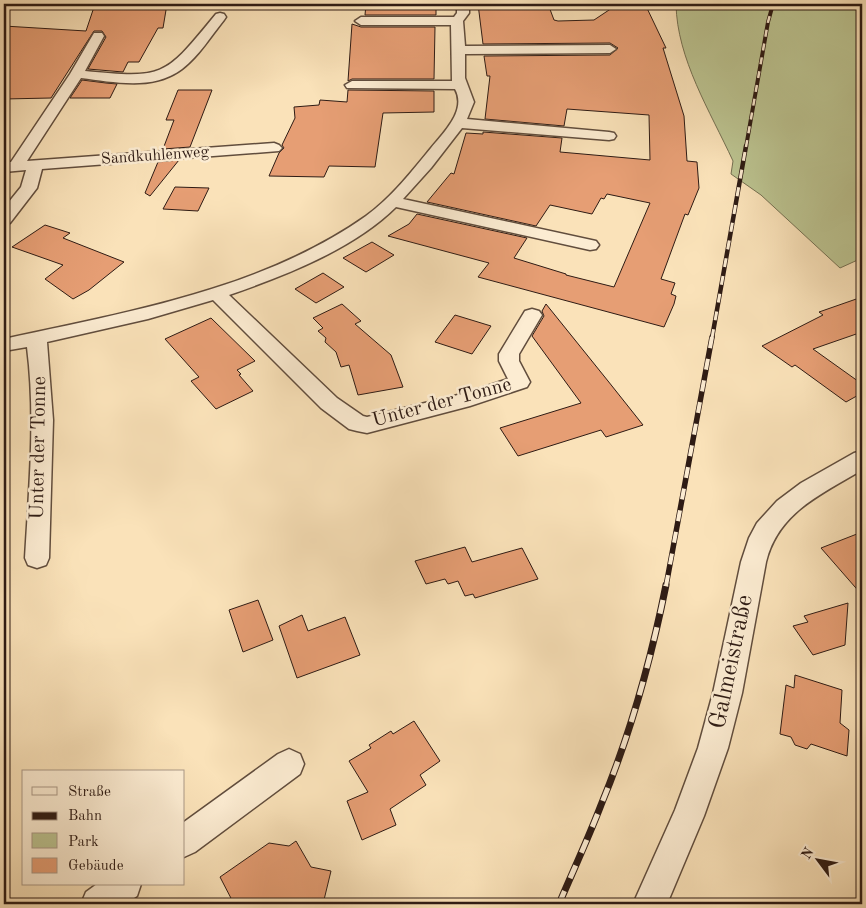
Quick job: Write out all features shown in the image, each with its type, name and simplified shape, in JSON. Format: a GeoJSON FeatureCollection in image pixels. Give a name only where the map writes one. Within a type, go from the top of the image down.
{"type":"FeatureCollection","features":[{"type":"Feature","properties":{"kind":"street"},"geometry":{"type":"LineString","coordinates":[[4,345],[218,294],[277,272],[373,219],[392,201],[459,123],[464,112],[467,100],[466,92],[458,79],[457,20],[463,12],[463,4]]}},
{"type":"Feature","properties":{"kind":"street"},"geometry":{"type":"LineString","coordinates":[[77,74],[152,78],[165,73],[181,63],[220,17]]}},
{"type":"Feature","properties":{"kind":"street"},"geometry":{"type":"LineString","coordinates":[[361,21],[457,20]]}},
{"type":"Feature","properties":{"kind":"street"},"geometry":{"type":"LineString","coordinates":[[10,166],[77,74],[98,36]]}},
{"type":"Feature","properties":{"kind":"street"},"geometry":{"type":"LineString","coordinates":[[459,50],[610,50]]}},
{"type":"Feature","properties":{"kind":"street"},"geometry":{"type":"LineString","coordinates":[[352,85],[461,85]]}},
{"type":"Feature","properties":{"kind":"street"},"geometry":{"type":"LineString","coordinates":[[459,123],[609,136]]}},
{"type":"Feature","properties":{"kind":"street","name":"Sandkuhlenweg"},"geometry":{"type":"LineString","coordinates":[[10,166],[274,148]]}},
{"type":"Feature","properties":{"kind":"street"},"geometry":{"type":"LineString","coordinates":[[4,219],[29,188],[35,165]]}},
{"type":"Feature","properties":{"kind":"street"},"geometry":{"type":"LineString","coordinates":[[392,201],[590,245]]}},
{"type":"Feature","properties":{"kind":"street","name":"Unter der Tonne"},"geometry":{"type":"LineString","coordinates":[[218,294],[329,403],[357,423],[367,425],[470,400],[520,382],[509,361],[509,354],[532,315]]}},
{"type":"Feature","properties":{"kind":"street","name":"Unter der Tonne"},"geometry":{"type":"LineString","coordinates":[[36,338],[40,358],[42,416],[37,558]]}},
{"type":"Feature","properties":{"kind":"street","name":"Galmeistraße"},"geometry":{"type":"LineString","coordinates":[[650,904],[681,837],[705,774],[720,725],[758,545],[766,529],[788,506],[862,459]]}},
{"type":"Feature","properties":{"kind":"street"},"geometry":{"type":"LineString","coordinates":[[185,840],[289,764]]}},
{"type":"Feature","properties":{"kind":"street"},"geometry":{"type":"LineString","coordinates":[[98,904],[122,886]]}},
{"type":"Feature","properties":{"kind":"green space"},"geometry":{"type":"Polygon","coordinates":[[[676,4],[862,4],[862,258],[840,268],[761,195],[731,174],[733,161],[688,65],[682,45],[676,4]]]}},
{"type":"Feature","properties":{"kind":"building"},"geometry":{"type":"Polygon","coordinates":[[[95,4],[167,4],[163,28],[158,28],[139,62],[128,62],[123,72],[88,69],[106,37],[102,31],[94,31],[51,98],[4,99],[4,26],[86,31],[95,4]]]}},
{"type":"Feature","properties":{"kind":"building"},"geometry":{"type":"Polygon","coordinates":[[[366,4],[436,4],[436,15],[365,15],[366,4]]]}},
{"type":"Feature","properties":{"kind":"building"},"geometry":{"type":"Polygon","coordinates":[[[478,4],[548,4],[554,20],[558,21],[594,20],[618,4],[645,4],[666,48],[663,48],[684,116],[687,161],[697,162],[699,188],[688,215],[685,214],[661,279],[675,283],[671,294],[676,296],[664,327],[478,277],[489,263],[388,236],[409,224],[417,214],[527,238],[514,258],[566,275],[614,287],[650,203],[607,194],[604,199],[601,198],[592,214],[550,205],[536,226],[427,202],[451,173],[454,174],[466,133],[483,134],[483,132],[562,138],[560,152],[650,160],[649,115],[567,109],[564,126],[485,119],[490,76],[487,76],[484,56],[610,55],[618,48],[610,43],[483,44],[478,4]]]}},
{"type":"Feature","properties":{"kind":"building"},"geometry":{"type":"Polygon","coordinates":[[[352,24],[361,27],[435,27],[434,79],[352,79],[348,81],[352,24]]]}},
{"type":"Feature","properties":{"kind":"building"},"geometry":{"type":"Polygon","coordinates":[[[82,80],[117,84],[110,98],[70,98],[82,80]]]}},
{"type":"Feature","properties":{"kind":"building"},"geometry":{"type":"Polygon","coordinates":[[[178,90],[212,90],[190,147],[163,149],[174,120],[166,120],[178,90]]]}},
{"type":"Feature","properties":{"kind":"building"},"geometry":{"type":"Polygon","coordinates":[[[348,90],[434,91],[434,112],[383,113],[375,167],[329,166],[324,177],[269,176],[279,153],[284,148],[282,145],[295,118],[294,107],[319,105],[320,100],[347,102],[348,90]]]}},
{"type":"Feature","properties":{"kind":"building"},"geometry":{"type":"Polygon","coordinates":[[[179,160],[150,196],[145,193],[158,162],[179,160]]]}},
{"type":"Feature","properties":{"kind":"building"},"geometry":{"type":"Polygon","coordinates":[[[175,187],[209,188],[198,211],[163,209],[175,187]]]}},
{"type":"Feature","properties":{"kind":"building"},"geometry":{"type":"Polygon","coordinates":[[[45,225],[70,233],[63,238],[124,262],[89,290],[73,299],[45,279],[63,265],[12,247],[45,225]]]}},
{"type":"Feature","properties":{"kind":"building"},"geometry":{"type":"Polygon","coordinates":[[[372,242],[394,255],[366,272],[343,258],[372,242]]]}},
{"type":"Feature","properties":{"kind":"building"},"geometry":{"type":"Polygon","coordinates":[[[323,273],[344,287],[316,303],[295,289],[323,273]]]}},
{"type":"Feature","properties":{"kind":"building"},"geometry":{"type":"Polygon","coordinates":[[[862,297],[862,332],[813,349],[862,384],[862,393],[846,402],[795,365],[792,367],[762,346],[823,315],[819,312],[862,297]]]}},
{"type":"Feature","properties":{"kind":"building"},"geometry":{"type":"Polygon","coordinates":[[[342,304],[361,321],[355,324],[391,355],[403,387],[358,395],[349,365],[341,367],[336,352],[325,342],[326,338],[318,331],[323,328],[313,318],[342,304]]]}},
{"type":"Feature","properties":{"kind":"building"},"geometry":{"type":"Polygon","coordinates":[[[546,304],[643,425],[606,437],[601,430],[518,456],[500,428],[581,403],[532,336],[544,316],[542,311],[546,304]]]}},
{"type":"Feature","properties":{"kind":"building"},"geometry":{"type":"Polygon","coordinates":[[[455,315],[491,326],[472,354],[435,342],[455,315]]]}},
{"type":"Feature","properties":{"kind":"building"},"geometry":{"type":"Polygon","coordinates":[[[211,318],[255,361],[237,370],[253,391],[216,409],[191,381],[199,377],[165,339],[211,318]]]}},
{"type":"Feature","properties":{"kind":"building"},"geometry":{"type":"Polygon","coordinates":[[[862,532],[862,595],[821,548],[862,532]]]}},
{"type":"Feature","properties":{"kind":"building"},"geometry":{"type":"Polygon","coordinates":[[[465,547],[472,562],[522,548],[538,579],[475,598],[473,594],[465,596],[458,581],[448,584],[445,579],[426,584],[415,561],[465,547]]]}},
{"type":"Feature","properties":{"kind":"building"},"geometry":{"type":"Polygon","coordinates":[[[258,600],[273,640],[243,652],[229,610],[258,600]]]}},
{"type":"Feature","properties":{"kind":"building"},"geometry":{"type":"Polygon","coordinates":[[[848,603],[845,645],[813,655],[793,626],[808,622],[804,616],[848,603]]]}},
{"type":"Feature","properties":{"kind":"building"},"geometry":{"type":"Polygon","coordinates":[[[302,615],[308,631],[345,617],[360,655],[297,678],[279,626],[302,615]]]}},
{"type":"Feature","properties":{"kind":"building"},"geometry":{"type":"Polygon","coordinates":[[[795,675],[842,690],[840,723],[849,730],[847,756],[811,744],[807,749],[795,745],[791,737],[780,734],[786,685],[794,688],[795,675]]]}},
{"type":"Feature","properties":{"kind":"building"},"geometry":{"type":"Polygon","coordinates":[[[414,721],[440,761],[420,775],[426,785],[390,809],[396,825],[362,840],[347,801],[368,792],[349,761],[371,748],[369,745],[391,731],[393,734],[414,721]]]}},
{"type":"Feature","properties":{"kind":"building"},"geometry":{"type":"Polygon","coordinates":[[[296,841],[311,867],[331,871],[323,904],[234,904],[220,877],[269,843],[289,846],[296,841]]]}},
{"type":"Feature","properties":{"kind":"railway"},"geometry":{"type":"LineString","coordinates":[[746,147],[768,22],[773,4]]}},
{"type":"Feature","properties":{"kind":"railway"},"geometry":{"type":"LineString","coordinates":[[712,338],[746,146]]}},
{"type":"Feature","properties":{"kind":"railway"},"geometry":{"type":"LineString","coordinates":[[666,586],[712,337]]}},
{"type":"Feature","properties":{"kind":"railway"},"geometry":{"type":"LineString","coordinates":[[559,904],[612,779],[654,641],[666,585]]}}]}
